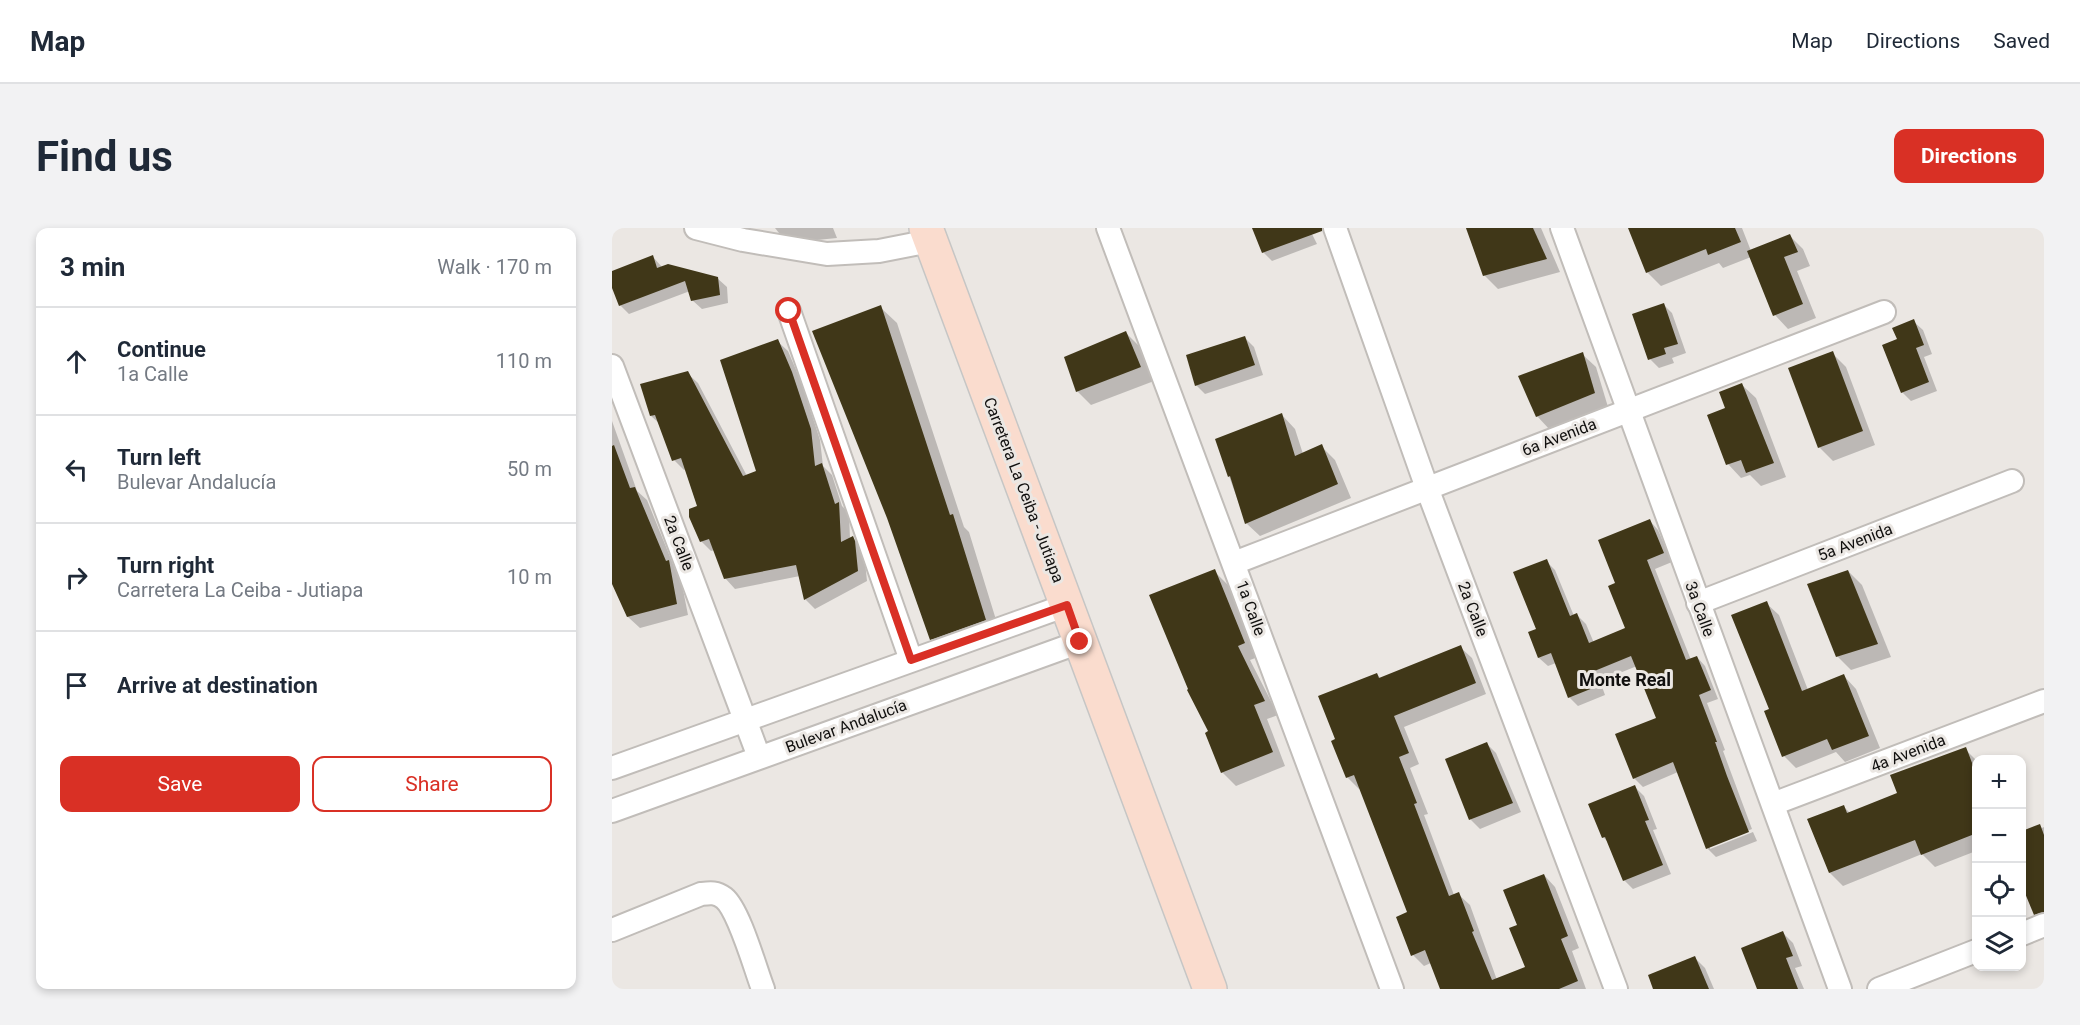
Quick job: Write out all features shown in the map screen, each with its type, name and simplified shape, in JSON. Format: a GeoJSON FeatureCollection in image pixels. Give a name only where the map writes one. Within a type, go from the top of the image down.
{"type":"FeatureCollection","features":[{"type":"Feature","properties":{"kind":"main road","name":"Carretera La Ceiba - Jutiapa"},"geometry":{"type":"LineString","coordinates":[[928,234],[1210,989]]}},
{"type":"Feature","properties":{"kind":"street"},"geometry":{"type":"LineString","coordinates":[[696,228],[743,240],[827,254],[879,251],[928,234]]}},
{"type":"Feature","properties":{"kind":"street","name":"1a Calle"},"geometry":{"type":"LineString","coordinates":[[1108,228],[1392,989]]}},
{"type":"Feature","properties":{"kind":"street","name":"2a Calle"},"geometry":{"type":"LineString","coordinates":[[1335,228],[1427,488],[1616,989]]}},
{"type":"Feature","properties":{"kind":"street","name":"3a Calle"},"geometry":{"type":"LineString","coordinates":[[1562,228],[1840,989]]}},
{"type":"Feature","properties":{"kind":"street"},"geometry":{"type":"LineString","coordinates":[[789,311],[911,660]]}},
{"type":"Feature","properties":{"kind":"street","name":"6a Avenida"},"geometry":{"type":"LineString","coordinates":[[1234,563],[1884,312]]}},
{"type":"Feature","properties":{"kind":"street","name":"2a Calle"},"geometry":{"type":"LineString","coordinates":[[612,366],[759,757]]}},
{"type":"Feature","properties":{"kind":"street","name":"5a Avenida"},"geometry":{"type":"LineString","coordinates":[[1698,603],[2012,481]]}},
{"type":"Feature","properties":{"kind":"street"},"geometry":{"type":"LineString","coordinates":[[612,768],[1067,605]]}},
{"type":"Feature","properties":{"kind":"street","name":"Bulevar Andalucía"},"geometry":{"type":"LineString","coordinates":[[612,811],[1080,642]]}},
{"type":"Feature","properties":{"kind":"street","name":"4a Avenida"},"geometry":{"type":"LineString","coordinates":[[1773,804],[2044,701]]}},
{"type":"Feature","properties":{"kind":"street"},"geometry":{"type":"LineString","coordinates":[[612,930],[701,894],[714,893],[725,899],[735,913],[763,989]]}},
{"type":"Feature","properties":{"kind":"street"},"geometry":{"type":"LineString","coordinates":[[2026,932],[2044,925]]}},
{"type":"Feature","properties":{"kind":"street"},"geometry":{"type":"LineString","coordinates":[[1878,989],[1972,953]]}},
{"type":"Feature","properties":{"kind":"building"},"geometry":{"type":"Polygon","coordinates":[[[1252,228],[1322,228],[1322,231],[1262,253],[1252,228]]]}},
{"type":"Feature","properties":{"kind":"building"},"geometry":{"type":"Polygon","coordinates":[[[1466,228],[1533,228],[1547,259],[1483,276],[1466,228]]]}},
{"type":"Feature","properties":{"kind":"building"},"geometry":{"type":"Polygon","coordinates":[[[1628,228],[1735,228],[1741,242],[1708,255],[1706,249],[1646,273],[1628,228]]]}},
{"type":"Feature","properties":{"kind":"building"},"geometry":{"type":"Polygon","coordinates":[[[1790,234],[1798,252],[1784,257],[1803,304],[1773,316],[1747,251],[1790,234]]]}},
{"type":"Feature","properties":{"kind":"building"},"geometry":{"type":"Polygon","coordinates":[[[653,255],[657,268],[668,264],[718,277],[720,295],[691,301],[685,281],[619,306],[612,288],[612,271],[653,255]]]}},
{"type":"Feature","properties":{"kind":"building"},"geometry":{"type":"Polygon","coordinates":[[[1664,303],[1678,344],[1664,348],[1666,354],[1648,360],[1632,314],[1664,303]]]}},
{"type":"Feature","properties":{"kind":"building"},"geometry":{"type":"Polygon","coordinates":[[[881,305],[950,515],[953,514],[986,620],[930,640],[887,518],[812,331],[881,305]]]}},
{"type":"Feature","properties":{"kind":"building"},"geometry":{"type":"Polygon","coordinates":[[[1914,319],[1924,345],[1916,348],[1929,382],[1901,393],[1882,345],[1897,339],[1892,328],[1914,319]]]}},
{"type":"Feature","properties":{"kind":"building"},"geometry":{"type":"Polygon","coordinates":[[[1126,331],[1141,367],[1076,392],[1064,357],[1126,331]]]}},
{"type":"Feature","properties":{"kind":"building"},"geometry":{"type":"Polygon","coordinates":[[[1245,336],[1255,365],[1195,386],[1186,355],[1245,336]]]}},
{"type":"Feature","properties":{"kind":"building"},"geometry":{"type":"Polygon","coordinates":[[[778,339],[811,429],[815,466],[822,463],[835,504],[839,502],[841,542],[853,536],[855,541],[858,571],[804,600],[796,565],[724,579],[709,539],[700,542],[689,517],[689,509],[697,506],[681,458],[672,461],[655,415],[650,416],[640,384],[688,371],[743,476],[756,471],[720,360],[778,339]]]}},
{"type":"Feature","properties":{"kind":"building"},"geometry":{"type":"Polygon","coordinates":[[[1833,351],[1863,431],[1818,448],[1788,368],[1833,351]]]}},
{"type":"Feature","properties":{"kind":"building"},"geometry":{"type":"Polygon","coordinates":[[[1583,352],[1595,393],[1536,417],[1518,376],[1583,352]]]}},
{"type":"Feature","properties":{"kind":"building"},"geometry":{"type":"Polygon","coordinates":[[[1742,383],[1774,463],[1746,473],[1741,460],[1726,465],[1707,415],[1725,408],[1719,392],[1742,383]]]}},
{"type":"Feature","properties":{"kind":"building"},"geometry":{"type":"Polygon","coordinates":[[[1282,413],[1295,456],[1322,444],[1338,484],[1245,524],[1230,476],[1228,477],[1215,439],[1282,413]]]}},
{"type":"Feature","properties":{"kind":"building"},"geometry":{"type":"Polygon","coordinates":[[[614,445],[630,488],[635,487],[666,561],[669,560],[677,604],[627,617],[612,584],[612,446],[614,445]]]}},
{"type":"Feature","properties":{"kind":"building"},"geometry":{"type":"Polygon","coordinates":[[[1650,519],[1664,553],[1647,560],[1686,660],[1697,656],[1711,690],[1699,695],[1749,832],[1706,849],[1673,762],[1633,779],[1615,734],[1656,718],[1631,656],[1592,672],[1598,686],[1568,698],[1551,653],[1538,658],[1528,632],[1536,629],[1513,572],[1547,559],[1570,616],[1577,613],[1589,643],[1625,628],[1608,586],[1615,583],[1598,540],[1650,519]]]}},
{"type":"Feature","properties":{"kind":"building"},"geometry":{"type":"Polygon","coordinates":[[[1215,569],[1245,643],[1238,646],[1265,701],[1254,705],[1273,752],[1221,773],[1205,733],[1208,731],[1187,690],[1149,595],[1215,569]]]}},
{"type":"Feature","properties":{"kind":"building"},"geometry":{"type":"Polygon","coordinates":[[[1848,570],[1878,644],[1836,657],[1807,584],[1848,570]]]}},
{"type":"Feature","properties":{"kind":"building"},"geometry":{"type":"Polygon","coordinates":[[[1767,601],[1802,691],[1844,674],[1869,736],[1832,750],[1827,739],[1782,757],[1764,711],[1769,709],[1731,615],[1767,601]]]}},
{"type":"Feature","properties":{"kind":"building"},"geometry":{"type":"Polygon","coordinates":[[[1461,645],[1476,683],[1394,716],[1409,753],[1399,757],[1449,896],[1459,892],[1474,931],[1472,932],[1492,980],[1525,967],[1509,928],[1517,925],[1503,890],[1544,874],[1568,936],[1561,939],[1578,981],[1559,989],[1440,989],[1425,950],[1411,956],[1396,917],[1407,912],[1354,775],[1346,778],[1331,741],[1335,739],[1318,696],[1377,673],[1379,678],[1461,645]]]}},
{"type":"Feature","properties":{"kind":"building"},"geometry":{"type":"Polygon","coordinates":[[[1487,742],[1513,803],[1469,820],[1445,759],[1487,742]]]}},
{"type":"Feature","properties":{"kind":"building"},"geometry":{"type":"Polygon","coordinates":[[[1966,747],[1972,763],[1972,835],[1921,855],[1915,840],[1829,873],[1807,819],[1844,805],[1847,813],[1897,793],[1890,775],[1966,747]]]}},
{"type":"Feature","properties":{"kind":"building"},"geometry":{"type":"Polygon","coordinates":[[[1635,785],[1649,820],[1645,821],[1663,865],[1623,881],[1605,837],[1602,838],[1588,804],[1635,785]]]}},
{"type":"Feature","properties":{"kind":"building"},"geometry":{"type":"Polygon","coordinates":[[[2040,824],[2044,835],[2044,912],[2034,915],[2026,896],[2026,829],[2040,824]]]}},
{"type":"Feature","properties":{"kind":"building"},"geometry":{"type":"Polygon","coordinates":[[[1783,931],[1793,956],[1786,958],[1798,989],[1757,989],[1741,948],[1783,931]]]}},
{"type":"Feature","properties":{"kind":"building"},"geometry":{"type":"Polygon","coordinates":[[[1695,956],[1709,989],[1653,989],[1648,975],[1695,956]]]}},
{"type":"Feature","properties":{"kind":"district","name":"Monte Real"},"geometry":{"type":"Point","coordinates":[1625,679]}},
{"type":"Feature","properties":{"kind":"route"},"geometry":{"type":"LineString","coordinates":[[789,311],[911,660],[1067,605],[1080,642]]}}]}
